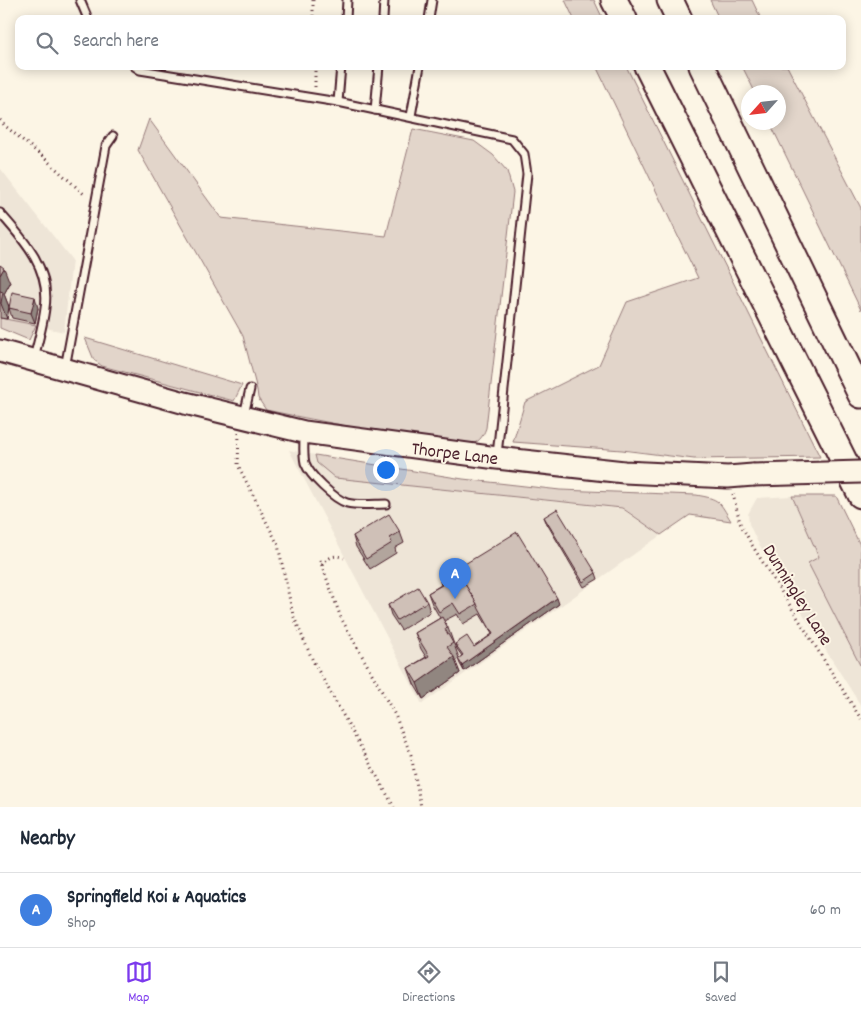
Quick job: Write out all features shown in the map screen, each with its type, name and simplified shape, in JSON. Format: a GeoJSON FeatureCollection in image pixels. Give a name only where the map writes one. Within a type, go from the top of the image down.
{"type":"FeatureCollection","features":[{"type":"Feature","properties":{"kind":"highway"},"geometry":{"type":"LineString","coordinates":[[614,0],[622,15]]}},
{"type":"Feature","properties":{"kind":"highway"},"geometry":{"type":"LineString","coordinates":[[670,0],[677,15]]}},
{"type":"Feature","properties":{"kind":"highway"},"geometry":{"type":"LineString","coordinates":[[649,70],[861,495]]}},
{"type":"Feature","properties":{"kind":"highway"},"geometry":{"type":"LineString","coordinates":[[704,70],[861,395]]}},
{"type":"Feature","properties":{"kind":"main road","name":"Thorpe Lane"},"geometry":{"type":"LineString","coordinates":[[0,351],[243,418],[304,432],[497,458],[624,472],[728,477],[861,472]]}},
{"type":"Feature","properties":{"kind":"lane"},"geometry":{"type":"LineString","coordinates":[[80,0],[86,15]]}},
{"type":"Feature","properties":{"kind":"lane"},"geometry":{"type":"LineString","coordinates":[[346,15],[347,0]]}},
{"type":"Feature","properties":{"kind":"lane"},"geometry":{"type":"LineString","coordinates":[[383,15],[384,0]]}},
{"type":"Feature","properties":{"kind":"lane"},"geometry":{"type":"LineString","coordinates":[[430,15],[432,0]]}},
{"type":"Feature","properties":{"kind":"lane"},"geometry":{"type":"LineString","coordinates":[[140,70],[338,102],[512,139],[524,154],[527,174],[497,458]]}},
{"type":"Feature","properties":{"kind":"lane"},"geometry":{"type":"LineString","coordinates":[[338,102],[341,70]]}},
{"type":"Feature","properties":{"kind":"lane"},"geometry":{"type":"LineString","coordinates":[[376,110],[379,70]]}},
{"type":"Feature","properties":{"kind":"lane"},"geometry":{"type":"LineString","coordinates":[[411,116],[419,70]]}},
{"type":"Feature","properties":{"kind":"lane"},"geometry":{"type":"LineString","coordinates":[[65,370],[106,146],[113,136]]}},
{"type":"Feature","properties":{"kind":"lane"},"geometry":{"type":"LineString","coordinates":[[0,213],[28,244],[40,266],[45,289],[46,307],[33,361]]}},
{"type":"Feature","properties":{"kind":"lane"},"geometry":{"type":"LineString","coordinates":[[243,418],[250,389]]}},
{"type":"Feature","properties":{"kind":"lane"},"geometry":{"type":"LineString","coordinates":[[304,432],[306,465],[327,490],[346,503],[386,504]]}},
{"type":"Feature","properties":{"kind":"path"},"geometry":{"type":"LineString","coordinates":[[313,0],[314,15]]}},
{"type":"Feature","properties":{"kind":"path"},"geometry":{"type":"LineString","coordinates":[[315,70],[316,98]]}},
{"type":"Feature","properties":{"kind":"path"},"geometry":{"type":"LineString","coordinates":[[0,120],[95,203]]}},
{"type":"Feature","properties":{"kind":"path"},"geometry":{"type":"LineString","coordinates":[[243,418],[238,436],[238,465],[278,545],[293,615],[313,661],[394,807]]}},
{"type":"Feature","properties":{"kind":"path","name":"Dunningley Lane"},"geometry":{"type":"LineString","coordinates":[[728,477],[740,523],[861,719]]}},
{"type":"Feature","properties":{"kind":"path"},"geometry":{"type":"LineString","coordinates":[[344,558],[337,555],[321,562],[341,618],[395,715],[411,755],[421,807]]}},
{"type":"Feature","properties":{"kind":"shaded area"},"geometry":{"type":"Polygon","coordinates":[[[565,0],[594,0],[601,15],[572,15],[565,0]]]}},
{"type":"Feature","properties":{"kind":"shaded area"},"geometry":{"type":"Polygon","coordinates":[[[710,0],[752,0],[759,15],[717,15],[710,0]]]}},
{"type":"Feature","properties":{"kind":"shaded area"},"geometry":{"type":"Polygon","coordinates":[[[598,70],[628,70],[820,457],[694,459],[622,450],[513,442],[525,402],[599,365],[627,302],[698,278],[598,70]]]}},
{"type":"Feature","properties":{"kind":"shaded area"},"geometry":{"type":"Polygon","coordinates":[[[744,70],[789,70],[861,208],[861,310],[773,130],[786,130],[786,85],[752,85],[744,70]]]}},
{"type":"Feature","properties":{"kind":"shaded area"},"geometry":{"type":"Polygon","coordinates":[[[149,119],[221,218],[386,236],[413,129],[474,141],[493,155],[507,171],[513,192],[486,428],[479,440],[467,445],[446,444],[266,410],[258,398],[243,336],[138,150],[149,119]]]}},
{"type":"Feature","properties":{"kind":"shaded area"},"geometry":{"type":"Polygon","coordinates":[[[0,168],[72,260],[64,332],[0,318],[0,168]]]}},
{"type":"Feature","properties":{"kind":"shaded area"},"geometry":{"type":"Polygon","coordinates":[[[0,318],[36,325],[29,340],[0,328],[0,318]]]}},
{"type":"Feature","properties":{"kind":"shaded area"},"geometry":{"type":"Polygon","coordinates":[[[85,338],[242,385],[234,401],[102,366],[94,360],[85,338]]]}},
{"type":"Feature","properties":{"kind":"shaded area"},"geometry":{"type":"Polygon","coordinates":[[[289,450],[315,455],[317,463],[335,478],[622,509],[661,535],[422,704],[289,450]]]}},
{"type":"Feature","properties":{"kind":"shaded area"},"geometry":{"type":"Polygon","coordinates":[[[315,455],[463,479],[560,490],[696,495],[718,502],[731,521],[690,515],[661,535],[622,508],[335,478],[317,463],[315,455]]]}},
{"type":"Feature","properties":{"kind":"shaded area"},"geometry":{"type":"Polygon","coordinates":[[[792,496],[819,557],[808,563],[861,667],[861,706],[757,541],[749,524],[748,514],[757,498],[792,496]]]}},
{"type":"Feature","properties":{"kind":"shaded area"},"geometry":{"type":"Polygon","coordinates":[[[792,496],[836,496],[861,547],[861,667],[808,563],[819,557],[792,496]]]}},
{"type":"Feature","properties":{"kind":"building"},"geometry":{"type":"Polygon","coordinates":[[[0,265],[4,268],[0,275],[0,265]]]}},
{"type":"Feature","properties":{"kind":"building"},"geometry":{"type":"Polygon","coordinates":[[[0,291],[3,292],[1,303],[0,303],[0,291]]]}},
{"type":"Feature","properties":{"kind":"building"},"geometry":{"type":"Polygon","coordinates":[[[12,292],[35,297],[31,313],[9,308],[12,292]]]}},
{"type":"Feature","properties":{"kind":"building"},"geometry":{"type":"Polygon","coordinates":[[[557,509],[596,573],[583,582],[544,517],[557,509]]]}},
{"type":"Feature","properties":{"kind":"building"},"geometry":{"type":"Polygon","coordinates":[[[389,514],[400,532],[390,538],[392,543],[366,559],[353,536],[389,514]]]}},
{"type":"Feature","properties":{"kind":"building"},"geometry":{"type":"Polygon","coordinates":[[[517,532],[557,598],[462,665],[458,659],[463,655],[455,644],[467,636],[474,647],[493,634],[477,604],[455,570],[517,532]]]}},
{"type":"Feature","properties":{"kind":"building"},"geometry":{"type":"Polygon","coordinates":[[[457,571],[477,604],[460,614],[453,603],[439,612],[428,593],[442,585],[440,581],[457,571]]]}},
{"type":"Feature","properties":{"kind":"building"},"geometry":{"type":"Polygon","coordinates":[[[418,587],[427,602],[397,620],[388,605],[418,587]]]}},
{"type":"Feature","properties":{"kind":"building"},"geometry":{"type":"Polygon","coordinates":[[[442,617],[448,628],[445,629],[453,643],[447,647],[454,657],[417,683],[408,668],[429,656],[415,633],[442,617]]]}},
{"type":"Feature","properties":{"kind":"place","name":"Springfield Koi & Aquatics"},"geometry":{"type":"Point","coordinates":[455,599]}}]}
